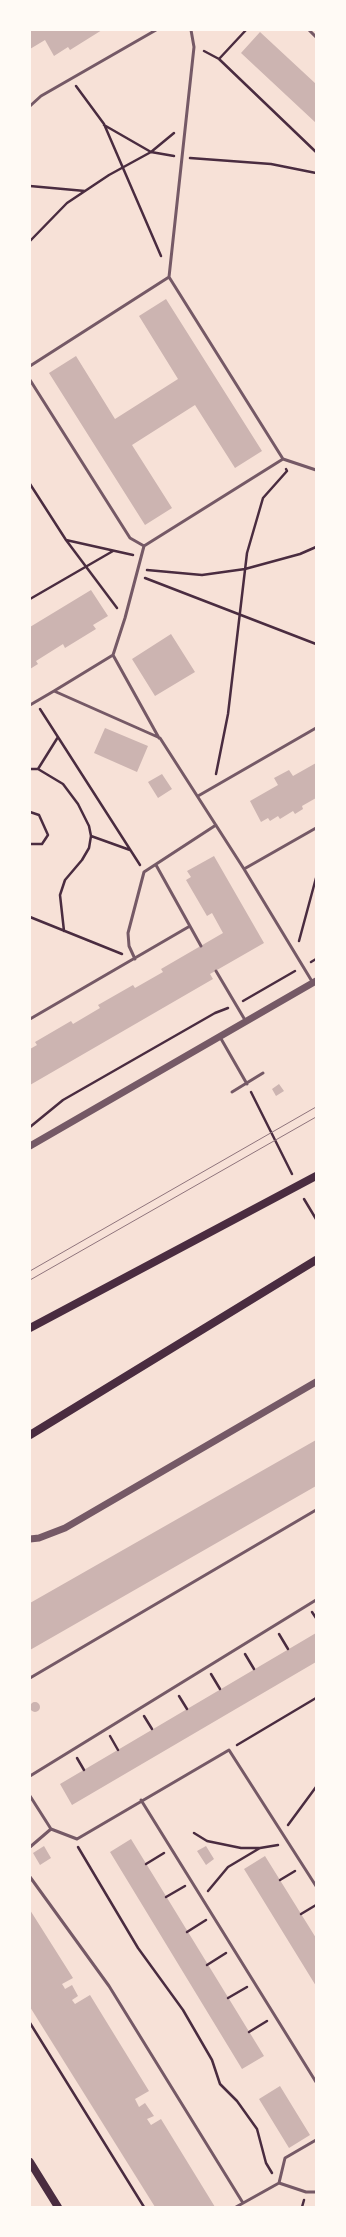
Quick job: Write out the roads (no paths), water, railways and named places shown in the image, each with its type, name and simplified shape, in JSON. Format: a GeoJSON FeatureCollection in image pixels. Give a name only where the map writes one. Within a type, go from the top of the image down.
{"type":"FeatureCollection","features":[{"type":"Feature","properties":{"kind":"main road"},"geometry":{"type":"LineString","coordinates":[[30,1328],[316,1176]]}},
{"type":"Feature","properties":{"kind":"main road"},"geometry":{"type":"LineString","coordinates":[[30,1435],[316,1260]]}},
{"type":"Feature","properties":{"kind":"main road"},"geometry":{"type":"LineString","coordinates":[[30,2162],[58,2207]]}},
{"type":"Feature","properties":{"kind":"street"},"geometry":{"type":"LineString","coordinates":[[30,1146],[314,982]]}},
{"type":"Feature","properties":{"kind":"street"},"geometry":{"type":"LineString","coordinates":[[30,1539],[39,1538],[65,1528],[316,1382]]}},
{"type":"Feature","properties":{"kind":"lane"},"geometry":{"type":"LineString","coordinates":[[30,106],[41,96],[156,30]]}},
{"type":"Feature","properties":{"kind":"lane"},"geometry":{"type":"LineString","coordinates":[[190,30],[194,47],[170,278],[283,459],[316,470]]}},
{"type":"Feature","properties":{"kind":"lane"},"geometry":{"type":"LineString","coordinates":[[309,30],[316,37]]}},
{"type":"Feature","properties":{"kind":"lane"},"geometry":{"type":"LineString","coordinates":[[30,366],[170,278]]}},
{"type":"Feature","properties":{"kind":"lane"},"geometry":{"type":"LineString","coordinates":[[30,380],[130,538],[144,546]]}},
{"type":"Feature","properties":{"kind":"lane"},"geometry":{"type":"LineString","coordinates":[[30,705],[113,655],[126,618],[144,546],[283,459]]}},
{"type":"Feature","properties":{"kind":"lane"},"geometry":{"type":"LineString","coordinates":[[113,655],[160,738],[314,982]]}},
{"type":"Feature","properties":{"kind":"lane"},"geometry":{"type":"LineString","coordinates":[[54,691],[160,738]]}},
{"type":"Feature","properties":{"kind":"lane"},"geometry":{"type":"LineString","coordinates":[[198,796],[316,728]]}},
{"type":"Feature","properties":{"kind":"lane"},"geometry":{"type":"LineString","coordinates":[[135,959],[129,946],[128,932],[144,872],[216,825]]}},
{"type":"Feature","properties":{"kind":"lane"},"geometry":{"type":"LineString","coordinates":[[244,869],[316,828]]}},
{"type":"Feature","properties":{"kind":"lane"},"geometry":{"type":"LineString","coordinates":[[156,865],[201,946]]}},
{"type":"Feature","properties":{"kind":"lane"},"geometry":{"type":"LineString","coordinates":[[30,1019],[190,926]]}},
{"type":"Feature","properties":{"kind":"lane"},"geometry":{"type":"LineString","coordinates":[[216,971],[246,1020]]}},
{"type":"Feature","properties":{"kind":"lane"},"geometry":{"type":"LineString","coordinates":[[219,1036],[246,1084]]}},
{"type":"Feature","properties":{"kind":"lane"},"geometry":{"type":"LineString","coordinates":[[232,1092],[263,1073]]}},
{"type":"Feature","properties":{"kind":"lane"},"geometry":{"type":"LineString","coordinates":[[30,1678],[316,1510]]}},
{"type":"Feature","properties":{"kind":"lane"},"geometry":{"type":"LineString","coordinates":[[30,1776],[316,1600]]}},
{"type":"Feature","properties":{"kind":"lane"},"geometry":{"type":"LineString","coordinates":[[30,1796],[51,1829],[77,1839],[141,1800],[229,1750],[316,1886]]}},
{"type":"Feature","properties":{"kind":"lane"},"geometry":{"type":"LineString","coordinates":[[141,1800],[274,2017],[316,2082]]}},
{"type":"Feature","properties":{"kind":"lane"},"geometry":{"type":"LineString","coordinates":[[30,1847],[51,1829]]}},
{"type":"Feature","properties":{"kind":"lane"},"geometry":{"type":"LineString","coordinates":[[30,1876],[109,1986],[243,2203]]}},
{"type":"Feature","properties":{"kind":"lane"},"geometry":{"type":"LineString","coordinates":[[236,2207],[279,2183],[285,2158],[316,2140]]}},
{"type":"Feature","properties":{"kind":"lane"},"geometry":{"type":"LineString","coordinates":[[279,2183],[306,2192],[316,2192]]}},
{"type":"Feature","properties":{"kind":"tram line"},"geometry":{"type":"LineString","coordinates":[[30,1271],[316,1107]]}},
{"type":"Feature","properties":{"kind":"tram line"},"geometry":{"type":"LineString","coordinates":[[30,1280],[316,1117]]}}]}
